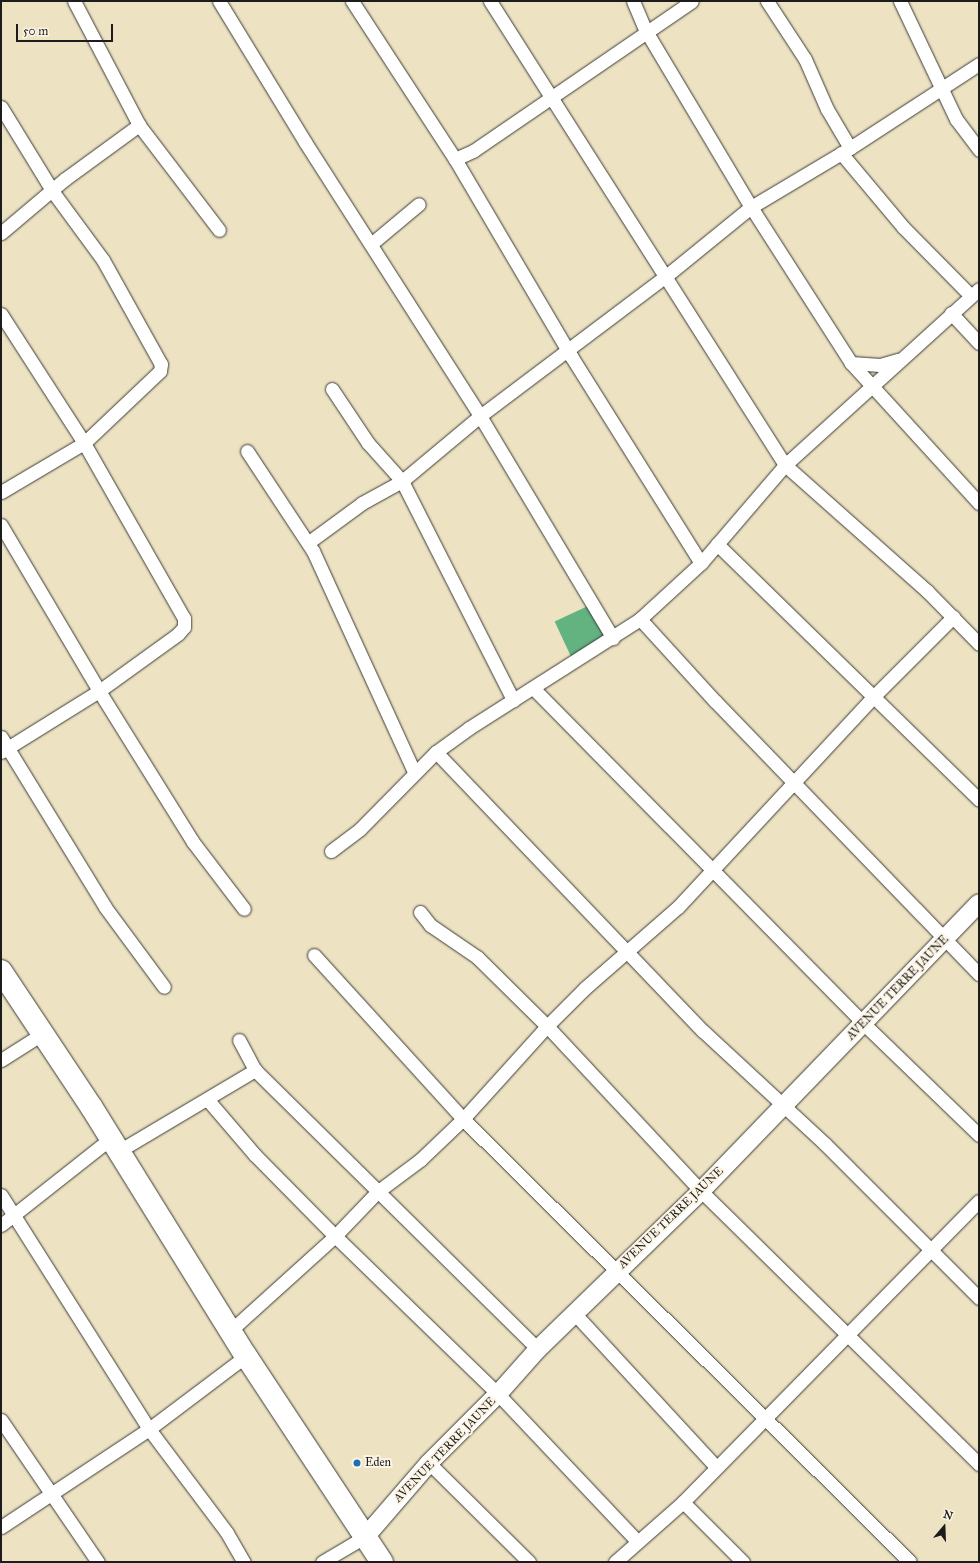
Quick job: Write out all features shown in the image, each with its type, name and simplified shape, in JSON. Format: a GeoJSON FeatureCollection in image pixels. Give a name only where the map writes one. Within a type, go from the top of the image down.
{"type":"FeatureCollection","features":[{"type":"Feature","properties":{"kind":"highway"},"geometry":{"type":"LineString","coordinates":[[1,971],[114,1146],[246,1356],[382,1562]]}},
{"type":"Feature","properties":{"kind":"street"},"geometry":{"type":"LineString","coordinates":[[74,1],[139,125],[219,230]]}},
{"type":"Feature","properties":{"kind":"street"},"geometry":{"type":"LineString","coordinates":[[219,1],[305,142],[480,416],[614,638]]}},
{"type":"Feature","properties":{"kind":"street"},"geometry":{"type":"LineString","coordinates":[[352,1],[455,159],[567,350],[701,563]]}},
{"type":"Feature","properties":{"kind":"street"},"geometry":{"type":"LineString","coordinates":[[490,1],[785,465],[927,590],[979,644]]}},
{"type":"Feature","properties":{"kind":"street"},"geometry":{"type":"LineString","coordinates":[[633,1],[646,31],[751,208],[851,363],[979,503]]}},
{"type":"Feature","properties":{"kind":"street"},"geometry":{"type":"LineString","coordinates":[[455,159],[473,151],[646,31],[692,1]]}},
{"type":"Feature","properties":{"kind":"street"},"geometry":{"type":"LineString","coordinates":[[331,851],[360,829],[414,772],[436,752],[513,700],[614,638],[640,619],[701,563],[785,465],[974,292],[903,227],[845,151],[804,59],[767,1]]}},
{"type":"Feature","properties":{"kind":"street"},"geometry":{"type":"LineString","coordinates":[[900,1],[956,119],[979,150]]}},
{"type":"Feature","properties":{"kind":"street"},"geometry":{"type":"LineString","coordinates":[[309,542],[362,504],[402,481],[480,416],[666,276],[751,208],[845,151],[979,64]]}},
{"type":"Feature","properties":{"kind":"street"},"geometry":{"type":"LineString","coordinates":[[1,107],[53,192],[103,260],[161,364],[160,371],[84,443],[1,492]]}},
{"type":"Feature","properties":{"kind":"street"},"geometry":{"type":"LineString","coordinates":[[1,233],[53,192],[65,179],[139,125]]}},
{"type":"Feature","properties":{"kind":"street"},"geometry":{"type":"LineString","coordinates":[[371,244],[419,204]]}},
{"type":"Feature","properties":{"kind":"street"},"geometry":{"type":"LineString","coordinates":[[951,312],[979,343]]}},
{"type":"Feature","properties":{"kind":"street"},"geometry":{"type":"LineString","coordinates":[[1,314],[84,443],[184,618],[184,627],[178,634],[99,691],[5,750]]}},
{"type":"Feature","properties":{"kind":"street"},"geometry":{"type":"LineString","coordinates":[[851,363],[880,365],[899,360]]}},
{"type":"Feature","properties":{"kind":"street"},"geometry":{"type":"LineString","coordinates":[[332,389],[368,443],[402,481],[513,700]]}},
{"type":"Feature","properties":{"kind":"street"},"geometry":{"type":"LineString","coordinates":[[247,452],[309,542],[414,772]]}},
{"type":"Feature","properties":{"kind":"street"},"geometry":{"type":"LineString","coordinates":[[1,525],[99,691],[193,842],[244,909]]}},
{"type":"Feature","properties":{"kind":"street"},"geometry":{"type":"LineString","coordinates":[[717,544],[872,698],[979,800]]}},
{"type":"Feature","properties":{"kind":"street"},"geometry":{"type":"LineString","coordinates":[[230,1331],[335,1236],[377,1192],[420,1160],[463,1119],[546,1026],[585,988],[678,907],[872,698],[953,618]]}},
{"type":"Feature","properties":{"kind":"street"},"geometry":{"type":"LineString","coordinates":[[640,619],[794,783],[944,940],[979,974]]}},
{"type":"Feature","properties":{"kind":"street"},"geometry":{"type":"LineString","coordinates":[[533,688],[713,869],[864,1024],[979,1135]]}},
{"type":"Feature","properties":{"kind":"street"},"geometry":{"type":"LineString","coordinates":[[1,737],[5,750],[105,907],[164,987]]}},
{"type":"Feature","properties":{"kind":"street"},"geometry":{"type":"LineString","coordinates":[[436,752],[703,1031],[836,1154],[930,1251],[979,1298]]}},
{"type":"Feature","properties":{"kind":"street","name":"AVENUE TERRE JAUNE"},"geometry":{"type":"LineString","coordinates":[[366,1536],[430,1463],[498,1394],[538,1349],[700,1191],[864,1024],[979,903]]}},
{"type":"Feature","properties":{"kind":"street"},"geometry":{"type":"LineString","coordinates":[[420,912],[430,925],[477,957],[546,1026],[700,1191],[979,1464]]}},
{"type":"Feature","properties":{"kind":"street"},"geometry":{"type":"LineString","coordinates":[[314,955],[463,1119],[618,1270],[765,1419],[910,1562]]}},
{"type":"Feature","properties":{"kind":"street"},"geometry":{"type":"LineString","coordinates":[[1,1060],[42,1034]]}},
{"type":"Feature","properties":{"kind":"street"},"geometry":{"type":"LineString","coordinates":[[239,1040],[255,1070],[377,1192],[538,1349]]}},
{"type":"Feature","properties":{"kind":"street"},"geometry":{"type":"LineString","coordinates":[[1,1225],[114,1146],[207,1099],[255,1070]]}},
{"type":"Feature","properties":{"kind":"street"},"geometry":{"type":"LineString","coordinates":[[207,1099],[255,1155],[335,1236],[498,1394],[637,1541]]}},
{"type":"Feature","properties":{"kind":"street"},"geometry":{"type":"LineString","coordinates":[[1,1195],[150,1429],[228,1533],[244,1562]]}},
{"type":"Feature","properties":{"kind":"street"},"geometry":{"type":"LineString","coordinates":[[615,1562],[683,1502],[979,1201]]}},
{"type":"Feature","properties":{"kind":"street"},"geometry":{"type":"LineString","coordinates":[[575,1314],[717,1468]]}},
{"type":"Feature","properties":{"kind":"street"},"geometry":{"type":"LineString","coordinates":[[1,1527],[150,1429],[246,1356]]}},
{"type":"Feature","properties":{"kind":"street"},"geometry":{"type":"LineString","coordinates":[[1,1420],[98,1562]]}},
{"type":"Feature","properties":{"kind":"street"},"geometry":{"type":"LineString","coordinates":[[430,1463],[529,1562]]}},
{"type":"Feature","properties":{"kind":"street"},"geometry":{"type":"LineString","coordinates":[[683,1502],[743,1562]]}},
{"type":"Feature","properties":{"kind":"street"},"geometry":{"type":"LineString","coordinates":[[322,1562],[366,1536]]}},
{"type":"Feature","properties":{"kind":"green space"},"geometry":{"type":"Polygon","coordinates":[[[590,605],[606,639],[571,656],[555,621],[590,605]]]}},
{"type":"Feature","properties":{"kind":"place","name":"Eden"},"geometry":{"type":"Point","coordinates":[357,1463]}}]}
